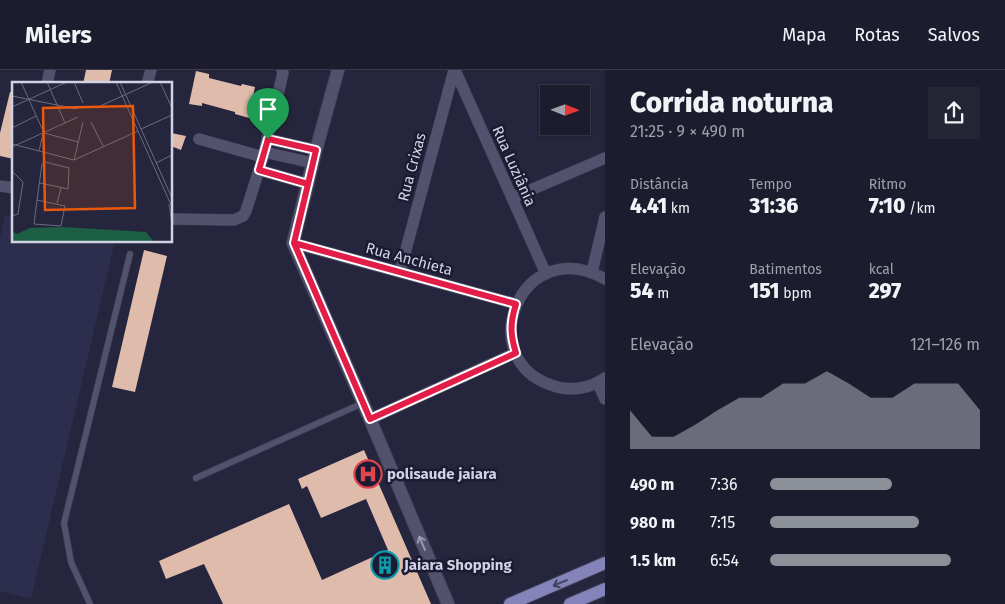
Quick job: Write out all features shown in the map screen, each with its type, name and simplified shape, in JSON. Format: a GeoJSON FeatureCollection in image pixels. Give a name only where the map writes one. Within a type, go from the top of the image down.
{"type":"FeatureCollection","features":[{"type":"Feature","properties":{"kind":"main road"},"geometry":{"type":"LineString","coordinates":[[510,604],[605,563]]}},
{"type":"Feature","properties":{"kind":"main road"},"geometry":{"type":"LineString","coordinates":[[570,604],[605,589]]}},
{"type":"Feature","properties":{"kind":"street"},"geometry":{"type":"LineString","coordinates":[[172,219],[234,220],[243,216],[264,155],[283,73],[282,70]]}},
{"type":"Feature","properties":{"kind":"street"},"geometry":{"type":"LineString","coordinates":[[338,70],[316,150],[294,243],[364,403],[448,604]]}},
{"type":"Feature","properties":{"kind":"street","name":"Rua Luziânia"},"geometry":{"type":"LineString","coordinates":[[454,70],[546,274]]}},
{"type":"Feature","properties":{"kind":"street","name":"Rua Crixas"},"geometry":{"type":"LineString","coordinates":[[400,272],[454,70]]}},
{"type":"Feature","properties":{"kind":"street"},"geometry":{"type":"LineString","coordinates":[[268,139],[316,150]]}},
{"type":"Feature","properties":{"kind":"street"},"geometry":{"type":"LineString","coordinates":[[199,140],[264,155],[313,163]]}},
{"type":"Feature","properties":{"kind":"street"},"geometry":{"type":"LineString","coordinates":[[512,198],[605,158]]}},
{"type":"Feature","properties":{"kind":"street"},"geometry":{"type":"LineString","coordinates":[[259,170],[308,184]]}},
{"type":"Feature","properties":{"kind":"street"},"geometry":{"type":"LineString","coordinates":[[592,272],[605,216]]}},
{"type":"Feature","properties":{"kind":"street","name":"Rua Anchieta"},"geometry":{"type":"LineString","coordinates":[[294,243],[516,304]]}},
{"type":"Feature","properties":{"kind":"street"},"geometry":{"type":"LineString","coordinates":[[605,279],[592,272],[577,268],[561,269],[546,274],[533,281],[523,291],[511,320],[511,337],[516,353],[526,370],[542,382],[560,388],[579,389],[601,380],[605,399]]}},
{"type":"Feature","properties":{"kind":"street"},"geometry":{"type":"LineString","coordinates":[[370,419],[516,353]]}},
{"type":"Feature","properties":{"kind":"lane"},"geometry":{"type":"LineString","coordinates":[[90,604],[71,562],[64,523],[130,254]]}},
{"type":"Feature","properties":{"kind":"lane"},"geometry":{"type":"LineString","coordinates":[[196,478],[364,403]]}},
{"type":"Feature","properties":{"kind":"shaded area"},"geometry":{"type":"Polygon","coordinates":[[[5,215],[12,217],[12,242],[115,242],[31,599],[0,591],[0,238],[5,215]]]}},
{"type":"Feature","properties":{"kind":"building"},"geometry":{"type":"Polygon","coordinates":[[[86,70],[112,70],[109,82],[83,82],[86,70]]]}},
{"type":"Feature","properties":{"kind":"building"},"geometry":{"type":"Polygon","coordinates":[[[196,71],[209,74],[209,78],[241,86],[242,84],[255,87],[249,118],[202,103],[202,106],[189,104],[196,71]]]}},
{"type":"Feature","properties":{"kind":"building"},"geometry":{"type":"Polygon","coordinates":[[[10,92],[12,92],[12,159],[0,156],[0,133],[10,92]]]}},
{"type":"Feature","properties":{"kind":"building"},"geometry":{"type":"Polygon","coordinates":[[[172,133],[186,136],[181,150],[172,146],[172,133]]]}},
{"type":"Feature","properties":{"kind":"building"},"geometry":{"type":"Polygon","coordinates":[[[144,250],[167,256],[135,392],[112,387],[144,250]]]}},
{"type":"Feature","properties":{"kind":"building"},"geometry":{"type":"Polygon","coordinates":[[[364,450],[431,604],[223,604],[204,564],[166,579],[159,561],[289,504],[322,580],[388,550],[366,499],[321,518],[307,486],[302,489],[298,479],[364,450]]]}},
{"type":"Feature","properties":{"kind":"place","name":"polisaude jaiara"},"geometry":{"type":"Point","coordinates":[368,474]}},
{"type":"Feature","properties":{"kind":"place","name":"Jaiara Shopping"},"geometry":{"type":"Point","coordinates":[385,565]}},
{"type":"Feature","properties":{"kind":"route"},"geometry":{"type":"LineString","coordinates":[[268,139],[259,170],[308,184],[294,243],[370,419],[516,353],[511,337],[511,320],[516,304],[294,243],[313,163],[316,150],[268,139]]}}]}
